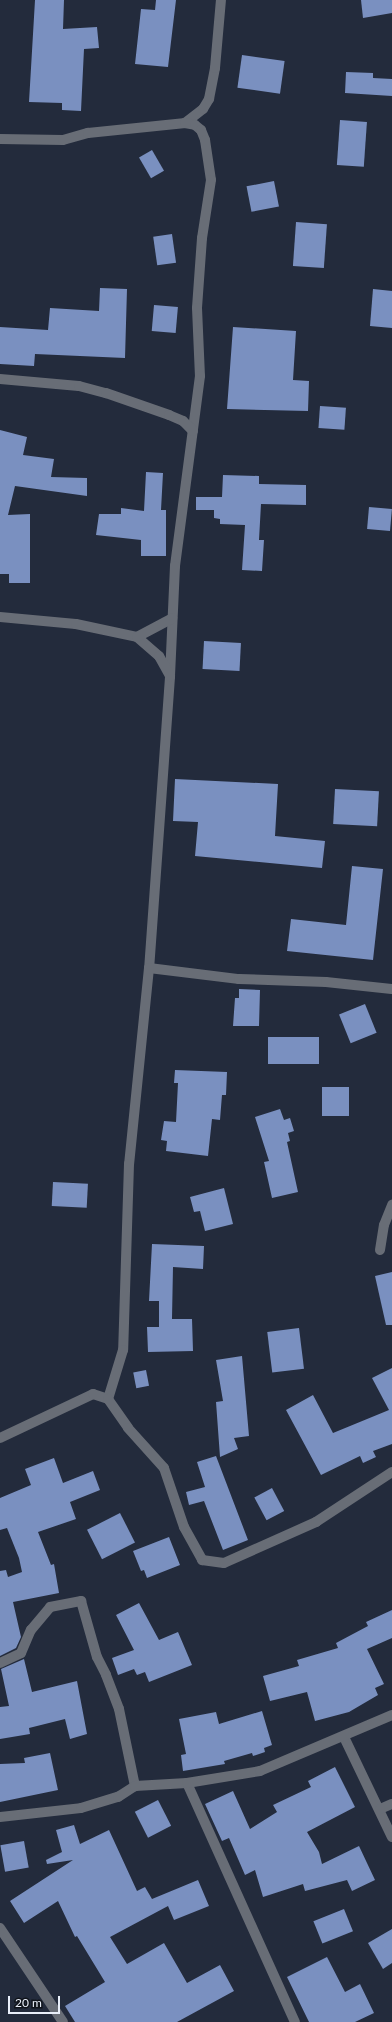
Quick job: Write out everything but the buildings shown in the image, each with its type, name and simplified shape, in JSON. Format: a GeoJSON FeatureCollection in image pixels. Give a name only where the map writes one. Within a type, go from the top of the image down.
{"type":"FeatureCollection","features":[{"type":"Feature","properties":{"kind":"street"},"geometry":{"type":"LineString","coordinates":[[185,123],[203,109],[209,99],[215,68],[221,0]]}},
{"type":"Feature","properties":{"kind":"street"},"geometry":{"type":"LineString","coordinates":[[0,139],[63,140],[76,135],[185,123],[195,125],[201,130],[208,154],[211,180],[202,238],[198,293],[200,376],[175,566],[170,676],[149,968],[130,1164],[123,1350],[108,1399]]}},
{"type":"Feature","properties":{"kind":"street"},"geometry":{"type":"LineString","coordinates":[[0,379],[79,386],[106,393],[170,415],[183,421],[193,431]]}},
{"type":"Feature","properties":{"kind":"street"},"geometry":{"type":"LineString","coordinates":[[0,616],[76,624],[137,637],[159,656],[170,676]]}},
{"type":"Feature","properties":{"kind":"street"},"geometry":{"type":"LineString","coordinates":[[137,637],[172,618]]}},
{"type":"Feature","properties":{"kind":"street"},"geometry":{"type":"LineString","coordinates":[[149,968],[239,979],[326,982],[392,989]]}},
{"type":"Feature","properties":{"kind":"street"},"geometry":{"type":"LineString","coordinates":[[380,1250],[384,1225],[392,1205]]}},
{"type":"Feature","properties":{"kind":"street"},"geometry":{"type":"LineString","coordinates":[[0,1438],[93,1394],[108,1399],[128,1428],[164,1468],[184,1527],[202,1560],[224,1563],[316,1522],[392,1472]]}},
{"type":"Feature","properties":{"kind":"street"},"geometry":{"type":"LineString","coordinates":[[0,1663],[21,1653],[31,1630],[50,1607],[81,1601],[97,1657],[106,1674],[119,1709],[135,1786]]}},
{"type":"Feature","properties":{"kind":"street"},"geometry":{"type":"LineString","coordinates":[[0,1817],[81,1808],[118,1797],[135,1786],[187,1783],[260,1771],[392,1716]]}},
{"type":"Feature","properties":{"kind":"street"},"geometry":{"type":"LineString","coordinates":[[344,1737],[380,1809],[392,1837]]}},
{"type":"Feature","properties":{"kind":"street"},"geometry":{"type":"LineString","coordinates":[[187,1783],[295,2022]]}},
{"type":"Feature","properties":{"kind":"street"},"geometry":{"type":"LineString","coordinates":[[380,1809],[392,1804]]}},
{"type":"Feature","properties":{"kind":"street"},"geometry":{"type":"LineString","coordinates":[[0,1928],[63,2022]]}}]}
